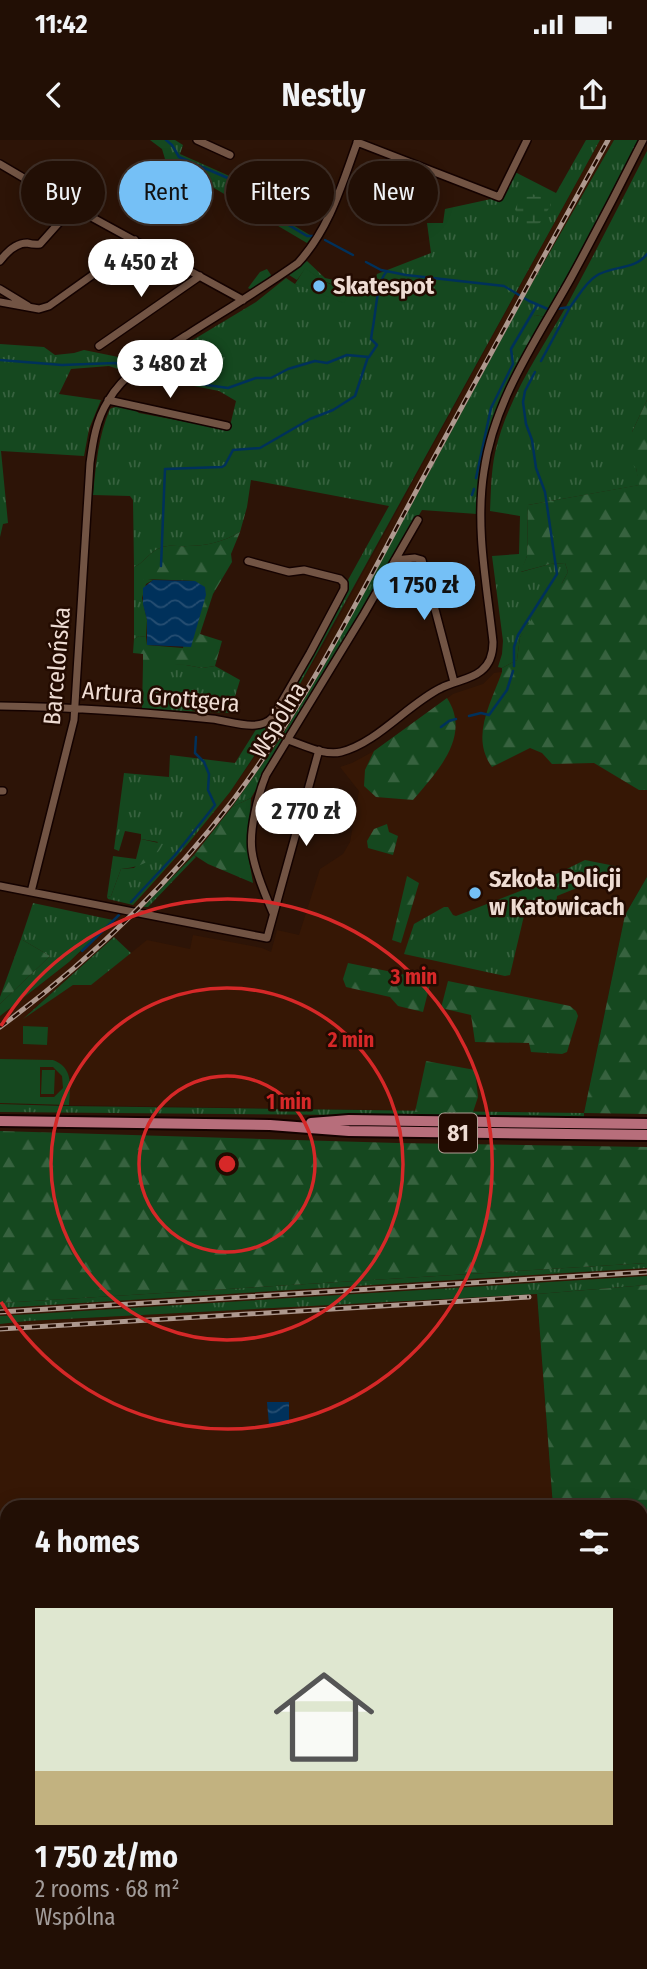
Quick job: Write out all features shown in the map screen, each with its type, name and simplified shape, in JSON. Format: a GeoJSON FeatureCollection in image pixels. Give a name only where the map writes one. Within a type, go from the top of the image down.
{"type":"FeatureCollection","features":[{"type":"Feature","properties":{"kind":"main road","name":"81"},"geometry":{"type":"LineString","coordinates":[[270,1125],[349,1120],[647,1124]]}},
{"type":"Feature","properties":{"kind":"main road","name":"81"},"geometry":{"type":"LineString","coordinates":[[0,1121],[270,1125],[349,1131],[647,1135]]}},
{"type":"Feature","properties":{"kind":"street"},"geometry":{"type":"LineString","coordinates":[[197,140],[230,155]]}},
{"type":"Feature","properties":{"kind":"street"},"geometry":{"type":"LineString","coordinates":[[357,141],[499,197],[527,140]]}},
{"type":"Feature","properties":{"kind":"street","name":"Wspólna"},"geometry":{"type":"LineString","coordinates":[[31,892],[267,938],[319,750],[341,752],[357,745],[432,692],[474,676],[491,658],[493,646],[481,496],[493,429],[503,403],[643,140]]}},
{"type":"Feature","properties":{"kind":"street","name":"Barcelońska"},"geometry":{"type":"LineString","coordinates":[[31,892],[67,752],[75,707],[90,463],[96,428],[108,400],[144,363],[298,263],[311,249],[327,221],[357,141]]}},
{"type":"Feature","properties":{"kind":"street"},"geometry":{"type":"LineString","coordinates":[[0,164],[21,176]]}},
{"type":"Feature","properties":{"kind":"street"},"geometry":{"type":"LineString","coordinates":[[0,261],[8,251],[22,244],[37,246],[58,224]]}},
{"type":"Feature","properties":{"kind":"street"},"geometry":{"type":"LineString","coordinates":[[105,224],[243,300]]}},
{"type":"Feature","properties":{"kind":"street"},"geometry":{"type":"LineString","coordinates":[[0,302],[39,309],[49,306],[108,264],[135,240]]}},
{"type":"Feature","properties":{"kind":"street"},"geometry":{"type":"LineString","coordinates":[[99,346],[200,276]]}},
{"type":"Feature","properties":{"kind":"street"},"geometry":{"type":"LineString","coordinates":[[0,289],[31,308]]}},
{"type":"Feature","properties":{"kind":"street"},"geometry":{"type":"LineString","coordinates":[[108,400],[227,426]]}},
{"type":"Feature","properties":{"kind":"street","name":"Wspólna"},"geometry":{"type":"LineString","coordinates":[[274,914],[252,850],[254,815],[266,775],[418,520]]}},
{"type":"Feature","properties":{"kind":"street"},"geometry":{"type":"LineString","coordinates":[[395,560],[422,560],[454,682]]}},
{"type":"Feature","properties":{"kind":"street","name":"Artura Grottgera"},"geometry":{"type":"LineString","coordinates":[[0,706],[75,707],[213,719],[257,726],[268,723],[310,653],[344,589],[344,583],[340,579],[304,570],[289,572],[248,561]]}},
{"type":"Feature","properties":{"kind":"street"},"geometry":{"type":"LineString","coordinates":[[288,740],[319,750]]}},
{"type":"Feature","properties":{"kind":"street"},"geometry":{"type":"LineString","coordinates":[[0,886],[31,892]]}},
{"type":"Feature","properties":{"kind":"shaded area","name":"Szkoła Policji w Katowicach"},"geometry":{"type":"Polygon","coordinates":[[[600,140],[614,140],[527,292],[325,664],[280,739],[194,855],[114,937],[29,1013],[127,956],[147,940],[190,949],[193,935],[271,952],[277,930],[299,935],[320,869],[343,854],[350,842],[359,791],[340,767],[374,751],[453,694],[483,684],[494,673],[565,662],[647,737],[647,877],[625,915],[584,1113],[0,1104],[0,1016],[69,962],[133,905],[230,792],[265,742],[323,646],[600,140]]]}},
{"type":"Feature","properties":{"kind":"shaded area"},"geometry":{"type":"Polygon","coordinates":[[[647,1268],[647,1276],[0,1316],[0,1308],[647,1268]]]}},
{"type":"Feature","properties":{"kind":"shaded area"},"geometry":{"type":"Polygon","coordinates":[[[537,1294],[552,1500],[0,1500],[0,1324],[537,1294]]]}},
{"type":"Feature","properties":{"kind":"green space"},"geometry":{"type":"Polygon","coordinates":[[[150,140],[175,140],[183,145],[180,154],[196,161],[168,161],[162,149],[150,140]]]}},
{"type":"Feature","properties":{"kind":"green space"},"geometry":{"type":"Polygon","coordinates":[[[586,140],[600,140],[289,704],[230,792],[133,905],[108,899],[121,869],[134,868],[158,842],[141,839],[141,834],[125,831],[119,851],[114,849],[124,773],[169,777],[170,755],[235,763],[257,728],[266,727],[272,721],[303,671],[346,595],[348,580],[389,506],[251,480],[240,532],[208,544],[160,548],[134,567],[133,500],[130,496],[93,495],[100,441],[110,409],[125,406],[139,413],[229,430],[236,401],[219,391],[139,375],[256,302],[286,278],[295,284],[344,294],[343,288],[323,281],[305,269],[297,280],[289,275],[307,261],[325,278],[373,289],[377,274],[431,253],[427,224],[443,223],[445,209],[491,199],[498,201],[515,172],[556,193],[586,140]]]}},
{"type":"Feature","properties":{"kind":"green space"},"geometry":{"type":"Polygon","coordinates":[[[614,140],[639,140],[545,317],[535,315],[521,361],[499,402],[489,431],[481,468],[477,514],[422,510],[251,798],[232,807],[280,739],[325,664],[527,292],[614,140]]]}},
{"type":"Feature","properties":{"kind":"green space"},"geometry":{"type":"Polygon","coordinates":[[[647,151],[647,400],[632,432],[640,485],[528,505],[527,556],[521,572],[565,563],[568,572],[520,637],[517,660],[502,668],[498,667],[503,641],[492,556],[519,554],[520,516],[490,511],[493,467],[500,433],[516,394],[568,303],[647,151]]]}},
{"type":"Feature","properties":{"kind":"green space"},"geometry":{"type":"Polygon","coordinates":[[[212,168],[226,174],[226,195],[212,187],[212,168]]]}},
{"type":"Feature","properties":{"kind":"green space"},"geometry":{"type":"Polygon","coordinates":[[[532,194],[548,199],[551,205],[540,223],[529,227],[520,222],[515,209],[519,201],[532,194]]]}},
{"type":"Feature","properties":{"kind":"green space"},"geometry":{"type":"Polygon","coordinates":[[[275,224],[291,224],[313,235],[307,243],[275,224]]]}},
{"type":"Feature","properties":{"kind":"green space","name":"Skatespot"},"geometry":{"type":"Polygon","coordinates":[[[305,268],[323,281],[343,289],[344,294],[348,295],[344,303],[295,284],[305,268]]]}},
{"type":"Feature","properties":{"kind":"green space"},"geometry":{"type":"Polygon","coordinates":[[[267,269],[270,278],[252,290],[248,288],[260,272],[267,269]]]}},
{"type":"Feature","properties":{"kind":"green space"},"geometry":{"type":"Polygon","coordinates":[[[535,315],[545,317],[521,361],[513,352],[535,315]]]}},
{"type":"Feature","properties":{"kind":"green space"},"geometry":{"type":"Polygon","coordinates":[[[0,344],[44,347],[55,355],[84,350],[138,361],[127,372],[109,366],[71,369],[59,394],[101,400],[89,429],[84,456],[1,451],[8,523],[3,524],[0,537],[0,344]]]}},
{"type":"Feature","properties":{"kind":"green space"},"geometry":{"type":"Polygon","coordinates":[[[647,400],[647,790],[639,790],[594,763],[552,764],[542,753],[530,748],[492,767],[486,756],[483,732],[502,668],[517,660],[520,637],[552,588],[562,583],[568,572],[565,563],[520,572],[527,556],[528,505],[639,485],[636,468],[626,458],[632,432],[647,400]]]}},
{"type":"Feature","properties":{"kind":"green space"},"geometry":{"type":"Polygon","coordinates":[[[240,532],[231,554],[232,562],[213,594],[200,634],[222,641],[215,666],[202,668],[143,664],[143,654],[133,653],[134,639],[139,636],[146,637],[147,645],[183,648],[195,581],[134,579],[134,567],[160,548],[208,544],[240,532]]]}},
{"type":"Feature","properties":{"kind":"green space"},"geometry":{"type":"Polygon","coordinates":[[[134,579],[153,580],[146,584],[142,598],[147,620],[146,637],[139,636],[134,639],[134,579]]]}},
{"type":"Feature","properties":{"kind":"green space"},"geometry":{"type":"Polygon","coordinates":[[[163,663],[202,668],[215,666],[240,680],[230,713],[142,709],[143,664],[163,663]]]}},
{"type":"Feature","properties":{"kind":"green space"},"geometry":{"type":"Polygon","coordinates":[[[447,698],[454,712],[454,740],[432,778],[413,800],[376,797],[364,786],[365,770],[374,751],[447,698]]]}},
{"type":"Feature","properties":{"kind":"green space"},"geometry":{"type":"Polygon","coordinates":[[[251,798],[248,854],[253,883],[208,864],[194,855],[232,807],[251,798]]]}},
{"type":"Feature","properties":{"kind":"green space"},"geometry":{"type":"Polygon","coordinates":[[[387,824],[389,832],[398,836],[393,855],[368,848],[367,841],[374,829],[387,824]]]}},
{"type":"Feature","properties":{"kind":"green space"},"geometry":{"type":"Polygon","coordinates":[[[141,839],[163,844],[146,862],[121,869],[111,896],[107,897],[113,856],[136,859],[141,839]]]}},
{"type":"Feature","properties":{"kind":"green space"},"geometry":{"type":"Polygon","coordinates":[[[194,855],[196,857],[148,907],[143,907],[194,855]]]}},
{"type":"Feature","properties":{"kind":"green space"},"geometry":{"type":"Polygon","coordinates":[[[585,860],[622,868],[619,880],[604,877],[557,896],[556,906],[527,903],[510,975],[404,954],[414,924],[444,907],[448,907],[456,916],[528,888],[585,860]]]}},
{"type":"Feature","properties":{"kind":"green space"},"geometry":{"type":"Polygon","coordinates":[[[407,876],[419,883],[401,943],[392,940],[407,876]]]}},
{"type":"Feature","properties":{"kind":"green space"},"geometry":{"type":"Polygon","coordinates":[[[647,877],[647,1114],[584,1113],[625,915],[647,877]]]}},
{"type":"Feature","properties":{"kind":"green space"},"geometry":{"type":"Polygon","coordinates":[[[33,903],[113,920],[69,962],[0,1016],[0,1004],[50,956],[21,939],[33,903]]]}},
{"type":"Feature","properties":{"kind":"green space"},"geometry":{"type":"Polygon","coordinates":[[[114,937],[131,953],[91,985],[73,985],[23,1019],[114,937]]]}},
{"type":"Feature","properties":{"kind":"green space"},"geometry":{"type":"Polygon","coordinates":[[[21,939],[50,956],[0,1004],[0,997],[21,939]]]}},
{"type":"Feature","properties":{"kind":"green space"},"geometry":{"type":"Polygon","coordinates":[[[348,963],[431,980],[423,1012],[398,1006],[390,997],[346,987],[343,979],[348,963]]]}},
{"type":"Feature","properties":{"kind":"green space"},"geometry":{"type":"Polygon","coordinates":[[[448,981],[570,1006],[578,1016],[567,1052],[531,1052],[529,1043],[475,1042],[471,1015],[441,1008],[448,981]]]}},
{"type":"Feature","properties":{"kind":"green space"},"geometry":{"type":"Polygon","coordinates":[[[23,1026],[48,1027],[47,1045],[23,1044],[23,1026]]]}},
{"type":"Feature","properties":{"kind":"green space"},"geometry":{"type":"Polygon","coordinates":[[[0,1059],[53,1060],[60,1063],[68,1073],[69,1105],[0,1103],[0,1059]],[[40,1067],[40,1097],[54,1097],[63,1088],[62,1076],[53,1067],[40,1067]]]}},
{"type":"Feature","properties":{"kind":"green space"},"geometry":{"type":"Polygon","coordinates":[[[426,1061],[475,1070],[478,1097],[473,1112],[415,1112],[426,1061]]]}},
{"type":"Feature","properties":{"kind":"green space"},"geometry":{"type":"Polygon","coordinates":[[[42,1070],[55,1070],[54,1094],[41,1094],[42,1070]]]}},
{"type":"Feature","properties":{"kind":"green space"},"geometry":{"type":"Polygon","coordinates":[[[0,1104],[584,1113],[584,1117],[0,1112],[0,1104]]]}},
{"type":"Feature","properties":{"kind":"green space"},"geometry":{"type":"Polygon","coordinates":[[[0,1131],[397,1143],[647,1147],[647,1263],[0,1303],[0,1131]]]}},
{"type":"Feature","properties":{"kind":"green space"},"geometry":{"type":"Polygon","coordinates":[[[647,1263],[647,1268],[0,1308],[0,1303],[647,1263]]]}},
{"type":"Feature","properties":{"kind":"green space"},"geometry":{"type":"Polygon","coordinates":[[[647,1276],[647,1285],[537,1294],[0,1324],[0,1316],[647,1276]]]}},
{"type":"Feature","properties":{"kind":"green space"},"geometry":{"type":"Polygon","coordinates":[[[647,1285],[647,1500],[552,1500],[537,1294],[647,1285]]]}},
{"type":"Feature","properties":{"kind":"water"},"geometry":{"type":"Polygon","coordinates":[[[153,580],[195,581],[205,587],[206,595],[191,647],[147,645],[143,588],[153,580]]]}},
{"type":"Feature","properties":{"kind":"water"},"geometry":{"type":"Polygon","coordinates":[[[267,1402],[289,1402],[289,1424],[269,1425],[267,1402]]]}},
{"type":"Feature","properties":{"kind":"waterway"},"geometry":{"type":"LineString","coordinates":[[166,140],[179,157],[230,179],[240,196],[307,236],[313,236]]}},
{"type":"Feature","properties":{"kind":"waterway"},"geometry":{"type":"LineString","coordinates":[[325,240],[353,255]]}},
{"type":"Feature","properties":{"kind":"waterway"},"geometry":{"type":"LineString","coordinates":[[556,309],[570,307],[596,276],[636,263],[647,254]]}},
{"type":"Feature","properties":{"kind":"waterway"},"geometry":{"type":"LineString","coordinates":[[366,262],[381,270],[406,275],[504,286],[550,310]]}},
{"type":"Feature","properties":{"kind":"waterway"},"geometry":{"type":"LineString","coordinates":[[0,360],[62,365],[115,363],[179,381],[228,388],[256,378],[271,378],[288,369],[315,361],[327,363],[347,355],[369,357],[377,345],[371,339],[378,291],[387,271]]}},
{"type":"Feature","properties":{"kind":"waterway"},"geometry":{"type":"LineString","coordinates":[[476,478],[491,408],[513,364],[511,349],[537,305]]}},
{"type":"Feature","properties":{"kind":"waterway"},"geometry":{"type":"LineString","coordinates":[[541,361],[569,309]]}},
{"type":"Feature","properties":{"kind":"waterway"},"geometry":{"type":"LineString","coordinates":[[161,566],[165,469],[222,467],[233,450],[260,448],[310,419],[333,410],[355,396],[368,357]]}},
{"type":"Feature","properties":{"kind":"waterway"},"geometry":{"type":"LineString","coordinates":[[514,666],[514,647],[518,635],[557,574],[545,492],[536,468],[523,402],[525,391],[535,372]]}},
{"type":"Feature","properties":{"kind":"waterway"},"geometry":{"type":"LineString","coordinates":[[472,495],[474,489]]}},
{"type":"Feature","properties":{"kind":"waterway"},"geometry":{"type":"LineString","coordinates":[[469,716],[481,713],[489,715],[507,690],[513,671]]}},
{"type":"Feature","properties":{"kind":"waterway"},"geometry":{"type":"LineString","coordinates":[[441,727],[456,719]]}},
{"type":"Feature","properties":{"kind":"waterway"},"geometry":{"type":"LineString","coordinates":[[131,902],[175,855],[215,805],[208,790],[209,774],[204,762],[195,753],[196,737]]}},
{"type":"Feature","properties":{"kind":"waterway"},"geometry":{"type":"LineString","coordinates":[[82,951],[119,915]]}},
{"type":"Feature","properties":{"kind":"railway"},"geometry":{"type":"LineString","coordinates":[[0,1027],[64,976],[154,893],[234,799],[262,760],[336,639],[608,140]]}},
{"type":"Feature","properties":{"kind":"railway"},"geometry":{"type":"LineString","coordinates":[[0,1312],[647,1272]]}},
{"type":"Feature","properties":{"kind":"railway"},"geometry":{"type":"LineString","coordinates":[[0,1329],[529,1297]]}},
{"type":"Feature","properties":{"kind":"place","name":"Skatespot"},"geometry":{"type":"Point","coordinates":[319,286]}},
{"type":"Feature","properties":{"kind":"place","name":"Szkoła Policji w Katowicach"},"geometry":{"type":"Point","coordinates":[475,893]}}]}
